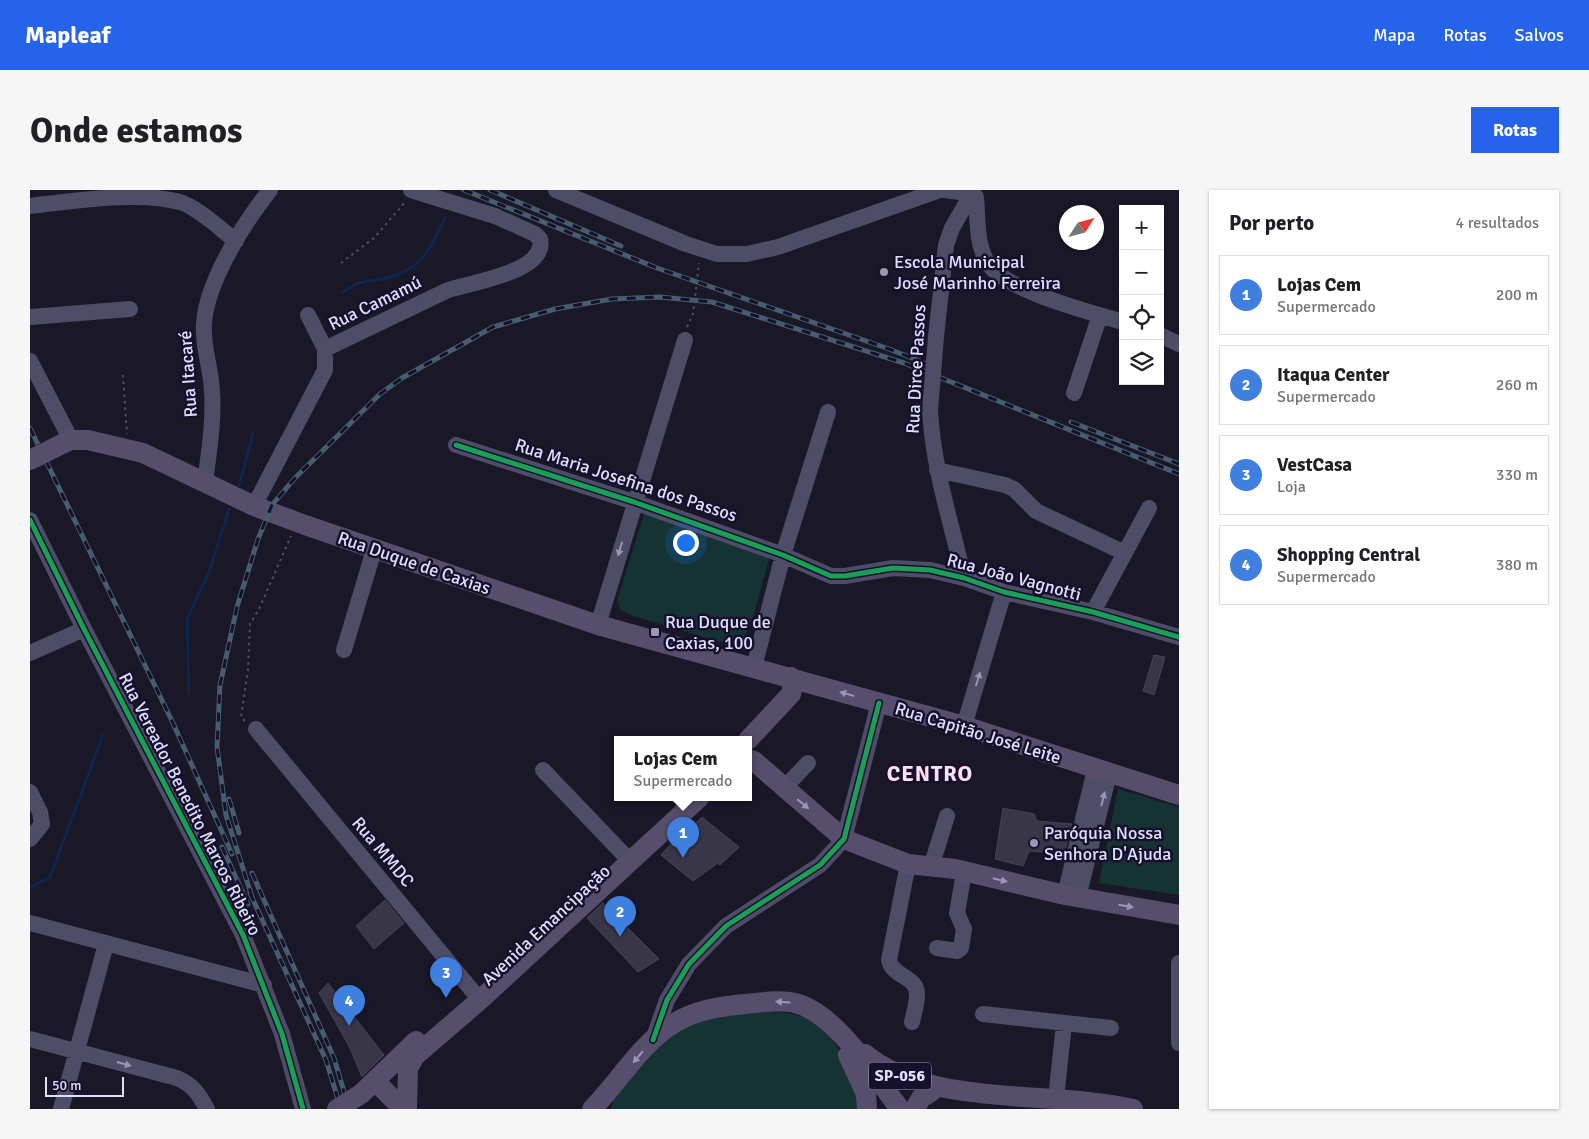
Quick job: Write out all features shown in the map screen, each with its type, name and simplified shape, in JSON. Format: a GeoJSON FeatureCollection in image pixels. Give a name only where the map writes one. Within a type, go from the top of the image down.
{"type":"FeatureCollection","features":[{"type":"Feature","properties":{"kind":"main road","name":"Rua Duque de Caxias"},"geometry":{"type":"LineString","coordinates":[[68,441],[88,440],[143,453],[254,506],[374,550],[598,625],[754,667],[796,684]]}},
{"type":"Feature","properties":{"kind":"main road"},"geometry":{"type":"LineString","coordinates":[[30,460],[68,441]]}},
{"type":"Feature","properties":{"kind":"main road"},"geometry":{"type":"LineString","coordinates":[[752,746],[791,694],[793,685],[796,684],[801,701],[797,707],[752,748]]}},
{"type":"Feature","properties":{"kind":"main road","name":"Rua Capitão José Leite"},"geometry":{"type":"LineString","coordinates":[[796,684],[822,686],[964,726],[1102,772],[1179,795]]}},
{"type":"Feature","properties":{"kind":"main road"},"geometry":{"type":"LineString","coordinates":[[752,753],[784,788],[844,839],[908,864],[964,872],[1072,896],[1179,915]]}},
{"type":"Feature","properties":{"kind":"main road","name":"Avenida Emancipação"},"geometry":{"type":"LineString","coordinates":[[627,858],[682,801]]}},
{"type":"Feature","properties":{"kind":"main road","name":"Avenida Emancipação"},"geometry":{"type":"LineString","coordinates":[[407,1109],[408,1068],[421,1049],[627,858],[695,801]]}},
{"type":"Feature","properties":{"kind":"main road","name":"Avenida Emancipação"},"geometry":{"type":"LineString","coordinates":[[337,1109],[368,1088],[408,1048],[476,996]]}},
{"type":"Feature","properties":{"kind":"main road","name":"SP-056"},"geometry":{"type":"LineString","coordinates":[[592,1109],[653,1040],[672,1024],[690,1015],[734,1005],[775,1001],[794,1002],[827,1021],[869,1058],[898,1074],[920,1082],[964,1091]]}},
{"type":"Feature","properties":{"kind":"main road"},"geometry":{"type":"LineString","coordinates":[[827,1021],[840,1040],[866,1094],[867,1109]]}},
{"type":"Feature","properties":{"kind":"main road"},"geometry":{"type":"LineString","coordinates":[[846,1039],[900,1108]]}},
{"type":"Feature","properties":{"kind":"main road"},"geometry":{"type":"LineString","coordinates":[[368,1088],[403,1109]]}},
{"type":"Feature","properties":{"kind":"main road"},"geometry":{"type":"LineString","coordinates":[[604,1109],[612,1088]]}},
{"type":"Feature","properties":{"kind":"main road","name":"SP-056"},"geometry":{"type":"LineString","coordinates":[[900,1108],[911,1094],[964,1091],[1056,1098],[1133,1109]]}},
{"type":"Feature","properties":{"kind":"street","name":"Rua Itacaré"},"geometry":{"type":"LineString","coordinates":[[205,482],[212,389],[203,338],[204,320],[214,282],[236,241],[270,190]]}},
{"type":"Feature","properties":{"kind":"street"},"geometry":{"type":"LineString","coordinates":[[556,190],[686,244],[717,254],[747,254],[778,247],[942,190],[973,193],[980,245],[987,263],[1002,277],[1024,290],[1119,321]]}},
{"type":"Feature","properties":{"kind":"street","name":"Rua Camamú"},"geometry":{"type":"LineString","coordinates":[[254,506],[319,384],[325,370],[325,349],[448,290],[503,276],[535,256],[541,244],[535,234],[517,225],[413,191]]}},
{"type":"Feature","properties":{"kind":"street","name":"Rua Dirce Passos"},"geometry":{"type":"LineString","coordinates":[[964,578],[937,470],[932,442],[930,410],[946,245],[952,228],[973,193]]}},
{"type":"Feature","properties":{"kind":"street"},"geometry":{"type":"LineString","coordinates":[[30,206],[64,196],[184,196],[236,241]]}},
{"type":"Feature","properties":{"kind":"street"},"geometry":{"type":"LineString","coordinates":[[30,317],[130,310]]}},
{"type":"Feature","properties":{"kind":"street"},"geometry":{"type":"LineString","coordinates":[[308,315],[325,349]]}},
{"type":"Feature","properties":{"kind":"street"},"geometry":{"type":"LineString","coordinates":[[1074,393],[1100,315]]}},
{"type":"Feature","properties":{"kind":"street"},"geometry":{"type":"LineString","coordinates":[[1164,336],[1179,344]]}},
{"type":"Feature","properties":{"kind":"street"},"geometry":{"type":"LineString","coordinates":[[598,625],[684,340]]}},
{"type":"Feature","properties":{"kind":"street"},"geometry":{"type":"LineString","coordinates":[[30,361],[68,441]]}},
{"type":"Feature","properties":{"kind":"street"},"geometry":{"type":"LineString","coordinates":[[754,667],[783,555],[828,412]]}},
{"type":"Feature","properties":{"kind":"street","name":"Rua Maria Josefina dos Passos"},"geometry":{"type":"LineString","coordinates":[[456,445],[634,502],[783,555]]}},
{"type":"Feature","properties":{"kind":"street"},"geometry":{"type":"LineString","coordinates":[[937,470],[1005,485],[1014,489],[1036,511],[1125,553]]}},
{"type":"Feature","properties":{"kind":"street"},"geometry":{"type":"LineString","coordinates":[[1092,612],[1149,508]]}},
{"type":"Feature","properties":{"kind":"street","name":"Rua Vereador Benedito Marcos Ribeiro"},"geometry":{"type":"LineString","coordinates":[[30,520],[84,629],[225,898],[264,985],[282,1034],[303,1109]]}},
{"type":"Feature","properties":{"kind":"street"},"geometry":{"type":"LineString","coordinates":[[344,650],[374,550]]}},
{"type":"Feature","properties":{"kind":"street","name":"Rua João Vagnotti"},"geometry":{"type":"LineString","coordinates":[[783,555],[831,576],[845,576],[893,568],[912,568],[964,578],[1004,592],[1092,612],[1179,637]]}},
{"type":"Feature","properties":{"kind":"street"},"geometry":{"type":"LineString","coordinates":[[964,726],[1004,592]]}},
{"type":"Feature","properties":{"kind":"street"},"geometry":{"type":"LineString","coordinates":[[30,653],[84,629]]}},
{"type":"Feature","properties":{"kind":"street"},"geometry":{"type":"LineString","coordinates":[[653,1040],[667,1000],[689,964],[726,926],[820,865],[844,839],[879,703]]}},
{"type":"Feature","properties":{"kind":"street","name":"Rua MMDC"},"geometry":{"type":"LineString","coordinates":[[256,729],[476,996]]}},
{"type":"Feature","properties":{"kind":"street"},"geometry":{"type":"LineString","coordinates":[[784,788],[808,763]]}},
{"type":"Feature","properties":{"kind":"street"},"geometry":{"type":"LineString","coordinates":[[543,770],[627,858]]}},
{"type":"Feature","properties":{"kind":"street"},"geometry":{"type":"LineString","coordinates":[[1072,896],[1102,772]]}},
{"type":"Feature","properties":{"kind":"street"},"geometry":{"type":"LineString","coordinates":[[30,792],[40,812],[42,824],[30,839]]}},
{"type":"Feature","properties":{"kind":"street"},"geometry":{"type":"LineString","coordinates":[[931,867],[947,816]]}},
{"type":"Feature","properties":{"kind":"street"},"geometry":{"type":"LineString","coordinates":[[908,864],[888,960],[894,971],[911,981],[915,986],[917,994],[912,1022]]}},
{"type":"Feature","properties":{"kind":"street"},"geometry":{"type":"LineString","coordinates":[[937,948],[957,951],[961,948],[964,929],[957,913],[964,872]]}},
{"type":"Feature","properties":{"kind":"street"},"geometry":{"type":"LineString","coordinates":[[30,923],[264,985]]}},
{"type":"Feature","properties":{"kind":"street"},"geometry":{"type":"LineString","coordinates":[[61,1109],[106,944]]}},
{"type":"Feature","properties":{"kind":"street"},"geometry":{"type":"LineString","coordinates":[[1179,963],[1179,1043]]}},
{"type":"Feature","properties":{"kind":"street"},"geometry":{"type":"LineString","coordinates":[[983,1014],[1111,1028]]}},
{"type":"Feature","properties":{"kind":"street"},"geometry":{"type":"LineString","coordinates":[[1056,1098],[1064,1024]]}},
{"type":"Feature","properties":{"kind":"street"},"geometry":{"type":"LineString","coordinates":[[30,1039],[177,1078],[188,1083],[198,1092],[207,1109]]}},
{"type":"Feature","properties":{"kind":"path"},"geometry":{"type":"LineString","coordinates":[[341,263],[374,238],[413,191]]}},
{"type":"Feature","properties":{"kind":"path"},"geometry":{"type":"LineString","coordinates":[[684,340],[693,314],[699,261]]}},
{"type":"Feature","properties":{"kind":"path"},"geometry":{"type":"LineString","coordinates":[[123,375],[128,448]]}},
{"type":"Feature","properties":{"kind":"path"},"geometry":{"type":"LineString","coordinates":[[256,729],[241,717],[248,670],[250,624],[268,591],[297,522]]}},
{"type":"Feature","properties":{"kind":"green space"},"geometry":{"type":"Polygon","coordinates":[[[645,511],[770,556],[754,614],[740,648],[630,615],[620,609],[617,600],[645,511]]]}},
{"type":"Feature","properties":{"kind":"green space"},"geometry":{"type":"Polygon","coordinates":[[[1118,789],[1179,807],[1179,895],[1099,883],[1118,789]]]}},
{"type":"Feature","properties":{"kind":"green space"},"geometry":{"type":"Polygon","coordinates":[[[782,1012],[812,1020],[830,1036],[845,1060],[864,1109],[611,1109],[615,1092],[679,1024],[740,1014],[782,1012]]]}},
{"type":"Feature","properties":{"kind":"building"},"geometry":{"type":"Polygon","coordinates":[[[1154,655],[1165,657],[1154,695],[1143,691],[1154,655]]]}},
{"type":"Feature","properties":{"kind":"building","name":"Paróquia Nossa Senhora D'Ajuda"},"geometry":{"type":"Polygon","coordinates":[[[1003,808],[1034,814],[1037,821],[1072,824],[1064,854],[1029,851],[1023,866],[995,859],[1003,808]]]}},
{"type":"Feature","properties":{"kind":"building"},"geometry":{"type":"Polygon","coordinates":[[[702,817],[739,847],[720,865],[718,863],[693,881],[661,855],[677,837],[680,839],[702,817]]]}},
{"type":"Feature","properties":{"kind":"building"},"geometry":{"type":"Polygon","coordinates":[[[385,900],[404,923],[374,949],[356,926],[385,900]]]}},
{"type":"Feature","properties":{"kind":"building"},"geometry":{"type":"Polygon","coordinates":[[[603,903],[659,959],[638,972],[587,918],[603,903]]]}},
{"type":"Feature","properties":{"kind":"building"},"geometry":{"type":"Polygon","coordinates":[[[328,983],[384,1055],[362,1077],[349,1046],[319,993],[328,983]]]}},
{"type":"Feature","properties":{"kind":"waterway"},"geometry":{"type":"LineString","coordinates":[[343,292],[360,283],[386,278],[409,269],[424,256],[445,218]]}},
{"type":"Feature","properties":{"kind":"waterway"},"geometry":{"type":"LineString","coordinates":[[239,485],[253,434]]}},
{"type":"Feature","properties":{"kind":"waterway"},"geometry":{"type":"LineString","coordinates":[[189,693],[187,619],[209,572],[229,509]]}},
{"type":"Feature","properties":{"kind":"waterway"},"geometry":{"type":"LineString","coordinates":[[30,888],[50,877],[103,735]]}},
{"type":"Feature","properties":{"kind":"railway"},"geometry":{"type":"LineString","coordinates":[[464,190],[657,268],[889,349],[932,366]]}},
{"type":"Feature","properties":{"kind":"railway"},"geometry":{"type":"LineString","coordinates":[[490,190],[621,246]]}},
{"type":"Feature","properties":{"kind":"railway"},"geometry":{"type":"LineString","coordinates":[[252,897],[226,815],[217,747],[220,685],[237,607],[258,539],[272,505],[295,478],[380,394],[402,378],[493,327],[555,309],[612,299],[660,297],[712,302],[904,363],[1179,474]]}},
{"type":"Feature","properties":{"kind":"railway"},"geometry":{"type":"LineString","coordinates":[[1071,422],[1179,464]]}},
{"type":"Feature","properties":{"kind":"railway"},"geometry":{"type":"LineString","coordinates":[[30,428],[172,721],[232,854]]}},
{"type":"Feature","properties":{"kind":"railway"},"geometry":{"type":"LineString","coordinates":[[229,799],[239,833]]}},
{"type":"Feature","properties":{"kind":"railway"},"geometry":{"type":"LineString","coordinates":[[222,847],[248,904]]}},
{"type":"Feature","properties":{"kind":"railway"},"geometry":{"type":"LineString","coordinates":[[252,873],[334,1058],[349,1109]]}},
{"type":"Feature","properties":{"kind":"railway"},"geometry":{"type":"LineString","coordinates":[[250,893],[326,1060],[341,1109]]}},
{"type":"Feature","properties":{"kind":"cycle path"},"geometry":{"type":"LineString","coordinates":[[456,445],[634,502],[783,555],[831,576],[845,576],[893,568],[930,570],[964,578],[1004,592],[1093,612],[1179,637]]}},
{"type":"Feature","properties":{"kind":"cycle path"},"geometry":{"type":"LineString","coordinates":[[30,520],[84,629],[243,935],[282,1034],[303,1109]]}},
{"type":"Feature","properties":{"kind":"cycle path"},"geometry":{"type":"LineString","coordinates":[[653,1040],[667,1000],[689,964],[726,926],[820,865],[844,839],[879,703]]}},
{"type":"Feature","properties":{"kind":"place","name":"Escola Municipal José Marinho Ferreira"},"geometry":{"type":"Point","coordinates":[884,272]}},
{"type":"Feature","properties":{"kind":"place","name":"Rua Duque de Caxias, 100"},"geometry":{"type":"Point","coordinates":[655,632]}},
{"type":"Feature","properties":{"kind":"place","name":"Paróquia Nossa Senhora D'Ajuda"},"geometry":{"type":"Point","coordinates":[1034,843]}},
{"type":"Feature","properties":{"kind":"place","name":"Lojas Cem"},"geometry":{"type":"Point","coordinates":[683,858]}},
{"type":"Feature","properties":{"kind":"place","name":"Itaqua Center"},"geometry":{"type":"Point","coordinates":[620,937]}},
{"type":"Feature","properties":{"kind":"place","name":"VestCasa"},"geometry":{"type":"Point","coordinates":[446,998]}},
{"type":"Feature","properties":{"kind":"place","name":"Shopping Central"},"geometry":{"type":"Point","coordinates":[349,1026]}},
{"type":"Feature","properties":{"kind":"district","name":"CENTRO"},"geometry":{"type":"Point","coordinates":[930,773]}}]}
